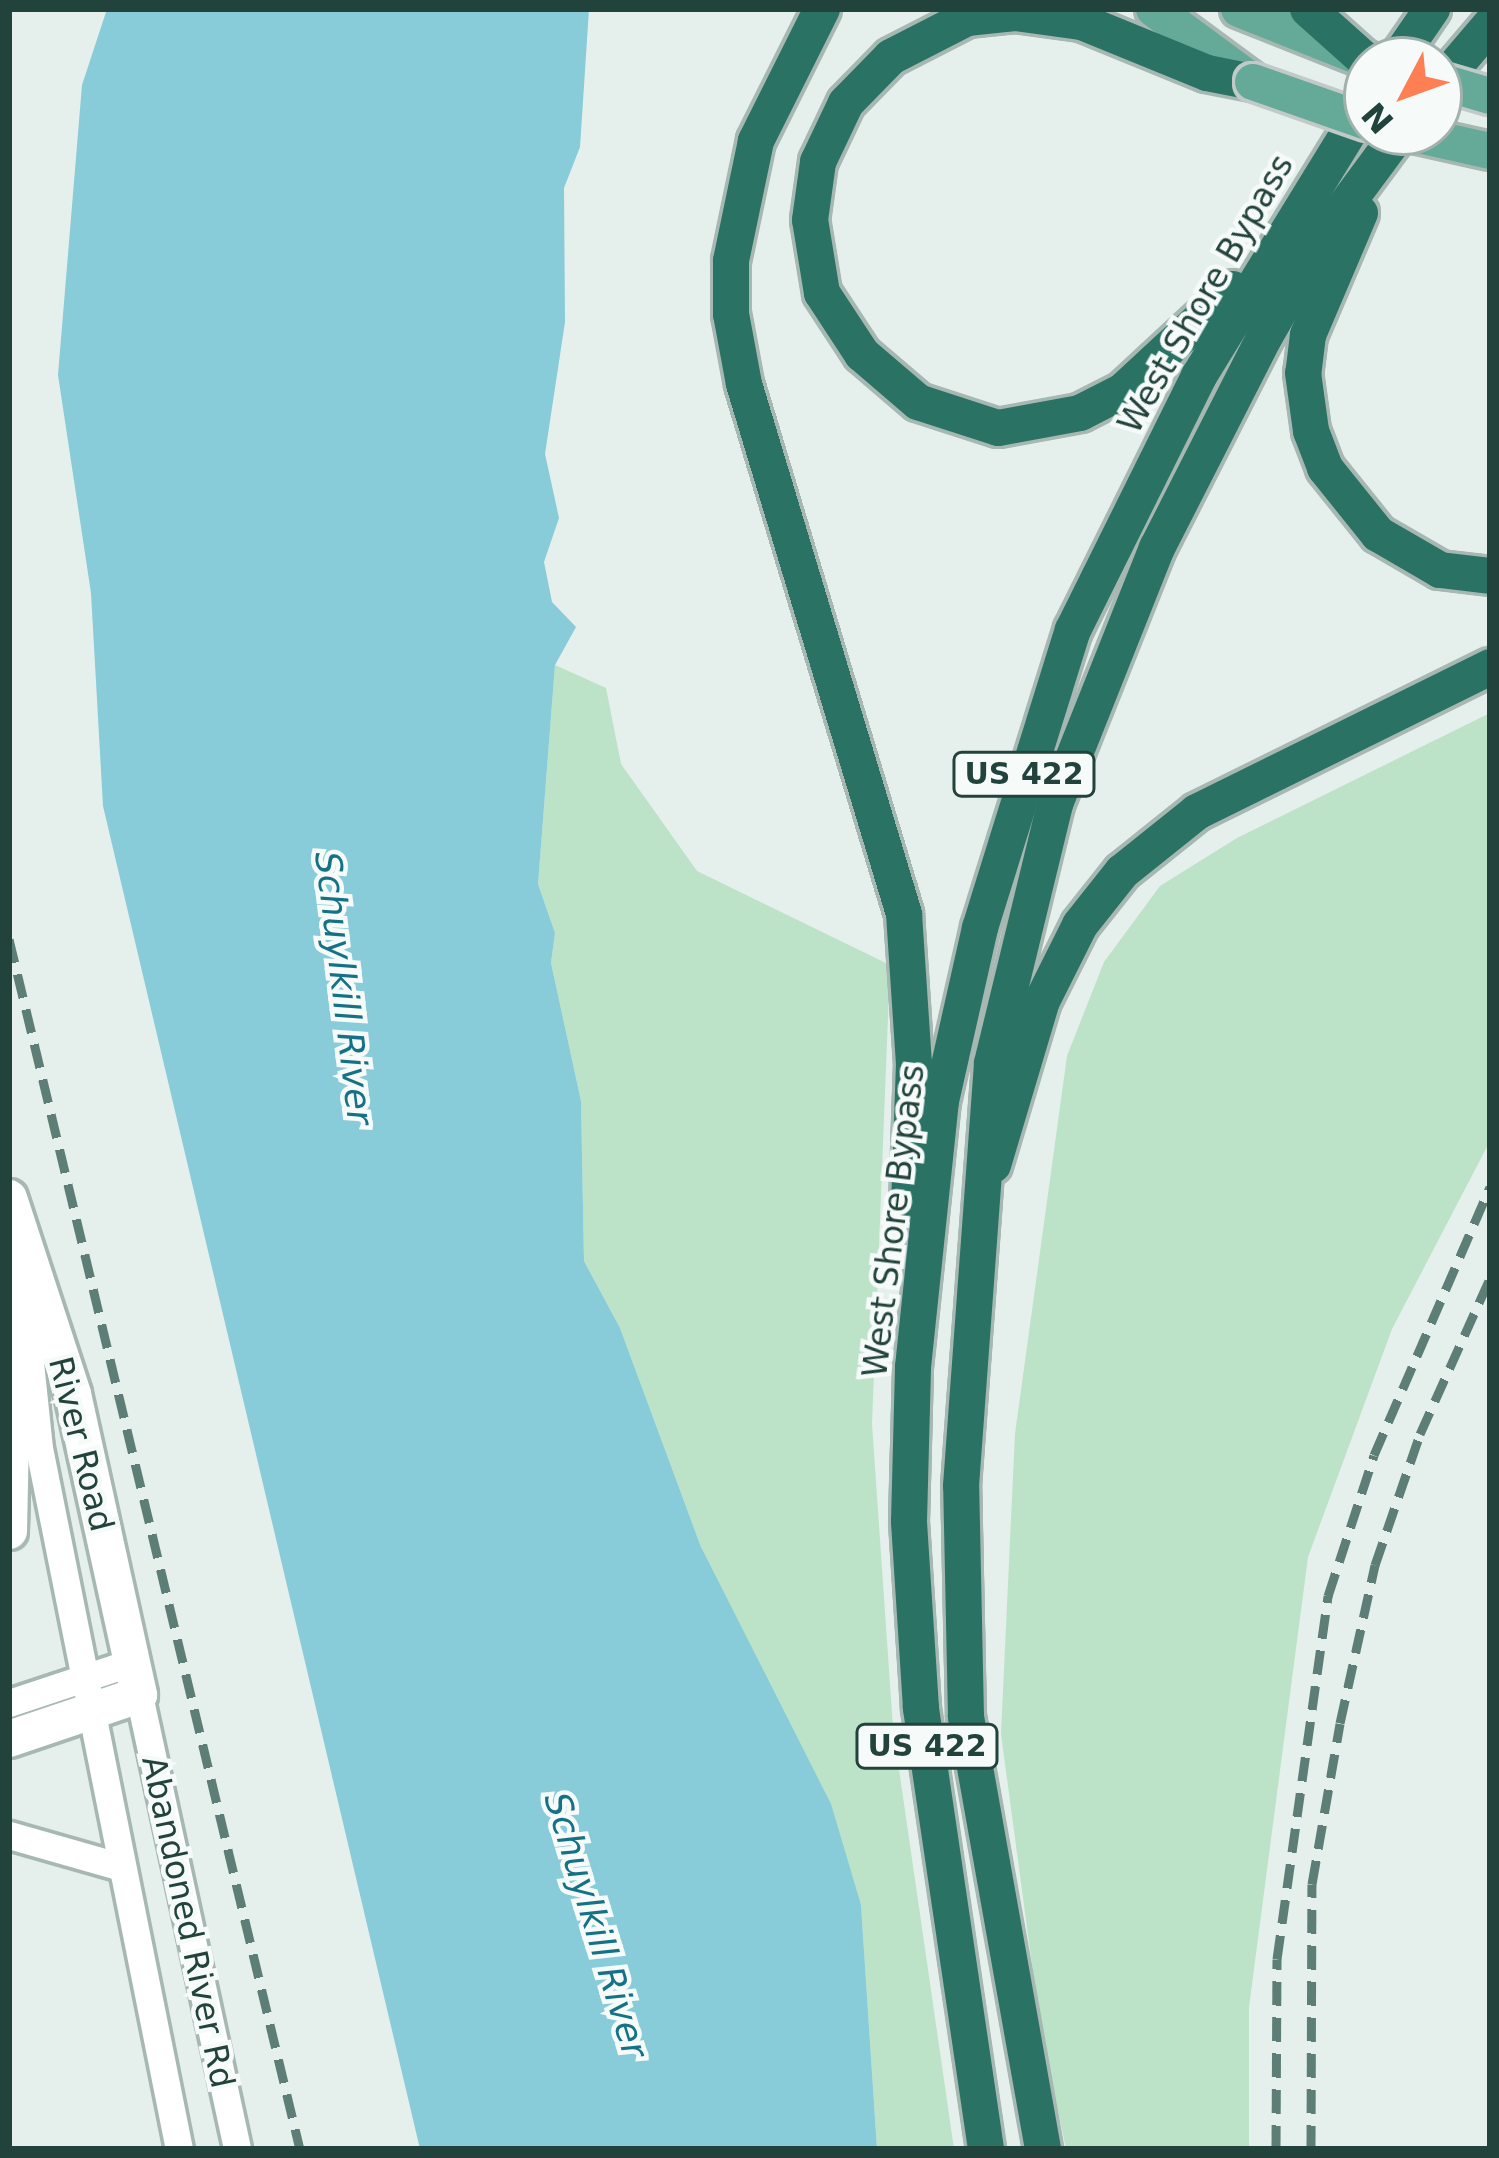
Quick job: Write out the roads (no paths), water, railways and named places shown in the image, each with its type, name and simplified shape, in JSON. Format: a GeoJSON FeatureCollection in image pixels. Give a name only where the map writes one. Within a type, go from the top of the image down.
{"type":"FeatureCollection","features":[{"type":"Feature","properties":{"kind":"highway"},"geometry":{"type":"LineString","coordinates":[[822,9],[756,140],[734,242],[731,314],[744,384],[904,914],[914,1063],[907,1255],[915,1340]]}},
{"type":"Feature","properties":{"kind":"highway"},"geometry":{"type":"LineString","coordinates":[[1402,36],[1432,9]]}},
{"type":"Feature","properties":{"kind":"highway"},"geometry":{"type":"LineString","coordinates":[[1253,82],[1207,73],[1060,17],[1016,13],[955,22],[878,66],[846,103],[818,162],[810,238],[833,314],[890,383],[952,417],[998,428],[1080,413],[1142,379],[1269,252]]}},
{"type":"Feature","properties":{"kind":"highway"},"geometry":{"type":"LineString","coordinates":[[1294,18],[1343,43]]}},
{"type":"Feature","properties":{"kind":"highway"},"geometry":{"type":"LineString","coordinates":[[1463,56],[1490,25]]}},
{"type":"Feature","properties":{"kind":"highway","name":"West Shore Bypass"},"geometry":{"type":"LineString","coordinates":[[986,2149],[921,1708],[909,1521],[915,1340],[941,1101],[1041,717],[1113,538],[1269,252],[1343,140]]}},
{"type":"Feature","properties":{"kind":"highway","name":"US 422"},"geometry":{"type":"LineString","coordinates":[[1043,2149],[966,1717],[961,1486],[978,1202],[992,1063],[1054,804],[1216,424],[1323,236],[1375,156]]}},
{"type":"Feature","properties":{"kind":"highway"},"geometry":{"type":"LineString","coordinates":[[1381,156],[1309,335],[1303,374],[1311,431],[1325,468],[1378,534],[1440,570],[1490,576]]}},
{"type":"Feature","properties":{"kind":"highway"},"geometry":{"type":"LineString","coordinates":[[978,1202],[1016,1109],[1042,1001],[1080,925],[1122,872],[1197,812],[1490,667]]}},
{"type":"Feature","properties":{"kind":"main road"},"geometry":{"type":"LineString","coordinates":[[1154,9],[1253,82],[1343,116]]}},
{"type":"Feature","properties":{"kind":"main road"},"geometry":{"type":"LineString","coordinates":[[1239,9],[1294,18]]}},
{"type":"Feature","properties":{"kind":"street"},"geometry":{"type":"LineString","coordinates":[[9,1531],[12,1212]]}},
{"type":"Feature","properties":{"kind":"street","name":"River Road"},"geometry":{"type":"LineString","coordinates":[[12,1212],[73,1394],[136,1679]]}},
{"type":"Feature","properties":{"kind":"street","name":"Abandoned River Rd"},"geometry":{"type":"LineString","coordinates":[[12,1212],[39,1448],[179,2149]]}},
{"type":"Feature","properties":{"kind":"street"},"geometry":{"type":"LineString","coordinates":[[9,1703],[87,1692],[136,1679]]}},
{"type":"Feature","properties":{"kind":"street","name":"Abandoned River Rd"},"geometry":{"type":"LineString","coordinates":[[136,1679],[237,2149]]}},
{"type":"Feature","properties":{"kind":"street"},"geometry":{"type":"LineString","coordinates":[[9,1739],[87,1692]]}},
{"type":"Feature","properties":{"kind":"street","name":"Abandoned River Rd"},"geometry":{"type":"LineString","coordinates":[[9,1835],[121,1867]]}},
{"type":"Feature","properties":{"kind":"water","name":"Schuylkill River"},"geometry":{"type":"Polygon","coordinates":[[[107,9],[589,9],[580,147],[564,188],[565,322],[545,454],[559,518],[544,562],[552,602],[576,627],[555,665],[538,884],[555,933],[551,963],[581,1101],[584,1261],[620,1328],[701,1547],[831,1804],[861,1905],[877,2149],[420,2149],[103,806],[91,593],[58,375],[82,85],[107,9]]]}},
{"type":"Feature","properties":{"kind":"railway"},"geometry":{"type":"LineString","coordinates":[[9,939],[300,2149]]}},
{"type":"Feature","properties":{"kind":"railway"},"geometry":{"type":"LineString","coordinates":[[1276,2149],[1277,1959],[1328,1596],[1374,1455],[1490,1187]]}},
{"type":"Feature","properties":{"kind":"railway"},"geometry":{"type":"LineString","coordinates":[[1311,2149],[1312,1884],[1340,1723],[1375,1565],[1420,1434],[1490,1278]]}}]}
